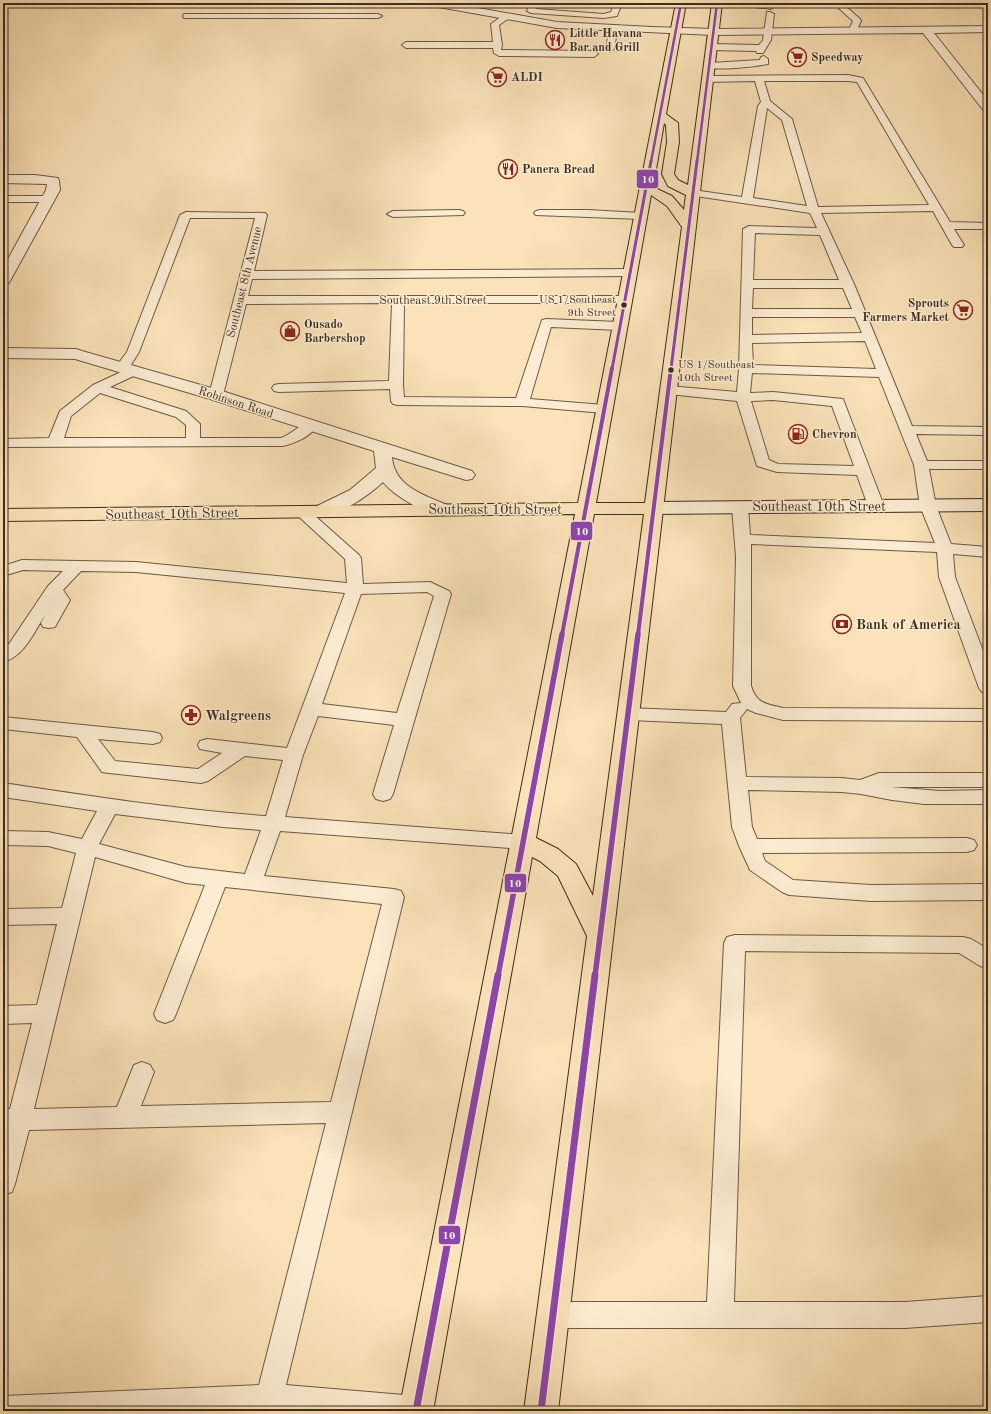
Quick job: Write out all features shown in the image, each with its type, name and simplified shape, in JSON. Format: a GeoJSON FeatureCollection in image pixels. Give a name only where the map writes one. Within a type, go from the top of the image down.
{"type":"FeatureCollection","features":[{"type":"Feature","properties":{"kind":"main road"},"geometry":{"type":"LineString","coordinates":[[416,1411],[681,3]]}},
{"type":"Feature","properties":{"kind":"main road"},"geometry":{"type":"LineString","coordinates":[[541,1411],[717,3]]}},
{"type":"Feature","properties":{"kind":"main road"},"geometry":{"type":"LineString","coordinates":[[660,116],[672,123],[673,142],[668,174],[673,183],[693,193]]}},
{"type":"Feature","properties":{"kind":"main road"},"geometry":{"type":"LineString","coordinates":[[646,189],[661,194],[672,202],[689,227]]}},
{"type":"Feature","properties":{"kind":"main road","name":"Southeast 10th Street"},"geometry":{"type":"LineString","coordinates":[[3,515],[653,508]]}},
{"type":"Feature","properties":{"kind":"main road"},"geometry":{"type":"LineString","coordinates":[[523,842],[549,855],[567,870],[600,935]]}},
{"type":"Feature","properties":{"kind":"street"},"geometry":{"type":"LineString","coordinates":[[433,3],[467,6],[512,17],[557,25],[583,27],[714,32],[988,29]]}},
{"type":"Feature","properties":{"kind":"street"},"geometry":{"type":"LineString","coordinates":[[926,30],[988,109]]}},
{"type":"Feature","properties":{"kind":"street"},"geometry":{"type":"LineString","coordinates":[[3,179],[34,179],[53,181],[53,190],[49,199],[3,281]]}},
{"type":"Feature","properties":{"kind":"street","name":"Robinson Road"},"geometry":{"type":"LineString","coordinates":[[3,352],[76,354],[216,395],[383,450],[466,475]]}},
{"type":"Feature","properties":{"kind":"street"},"geometry":{"type":"LineString","coordinates":[[383,450],[384,468],[393,483],[411,496],[443,510]]}},
{"type":"Feature","properties":{"kind":"street"},"geometry":{"type":"LineString","coordinates":[[322,511],[352,498],[371,484],[384,468]]}},
{"type":"Feature","properties":{"kind":"street","name":"Southeast 10th Street"},"geometry":{"type":"LineString","coordinates":[[653,508],[988,505]]}},
{"type":"Feature","properties":{"kind":"lane"},"geometry":{"type":"LineString","coordinates":[[594,54],[499,53],[497,51],[498,45],[495,24],[532,7],[604,16],[614,14],[618,3]]}},
{"type":"Feature","properties":{"kind":"lane"},"geometry":{"type":"LineString","coordinates":[[710,66],[755,64],[765,62],[762,52],[767,40],[770,11],[766,5],[746,3]]}},
{"type":"Feature","properties":{"kind":"lane"},"geometry":{"type":"LineString","coordinates":[[837,3],[857,21],[852,30]]}},
{"type":"Feature","properties":{"kind":"lane"},"geometry":{"type":"LineString","coordinates":[[187,16],[378,16]]}},
{"type":"Feature","properties":{"kind":"lane"},"geometry":{"type":"LineString","coordinates":[[610,48],[612,37]]}},
{"type":"Feature","properties":{"kind":"lane"},"geometry":{"type":"LineString","coordinates":[[406,46],[498,45]]}},
{"type":"Feature","properties":{"kind":"lane"},"geometry":{"type":"LineString","coordinates":[[712,47],[762,52]]}},
{"type":"Feature","properties":{"kind":"lane"},"geometry":{"type":"LineString","coordinates":[[708,79],[759,80],[848,78],[860,80],[947,224],[958,245]]}},
{"type":"Feature","properties":{"kind":"lane"},"geometry":{"type":"LineString","coordinates":[[759,80],[766,102],[788,119],[814,210],[860,312],[908,430],[921,465],[928,506],[945,548],[947,577],[988,688]]}},
{"type":"Feature","properties":{"kind":"lane"},"geometry":{"type":"LineString","coordinates":[[747,200],[763,106],[766,102]]}},
{"type":"Feature","properties":{"kind":"lane"},"geometry":{"type":"LineString","coordinates":[[693,193],[814,210],[936,208]]}},
{"type":"Feature","properties":{"kind":"lane"},"geometry":{"type":"LineString","coordinates":[[3,199],[49,199]]}},
{"type":"Feature","properties":{"kind":"lane"},"geometry":{"type":"LineString","coordinates":[[540,213],[588,212],[641,216]]}},
{"type":"Feature","properties":{"kind":"lane"},"geometry":{"type":"LineString","coordinates":[[393,214],[459,214]]}},
{"type":"Feature","properties":{"kind":"lane","name":"Southeast 8th Avenue"},"geometry":{"type":"LineString","coordinates":[[128,369],[186,215],[261,215],[216,395]]}},
{"type":"Feature","properties":{"kind":"lane"},"geometry":{"type":"LineString","coordinates":[[947,224],[988,226]]}},
{"type":"Feature","properties":{"kind":"lane"},"geometry":{"type":"LineString","coordinates":[[824,232],[749,229],[746,369],[743,396],[762,463],[777,468],[864,471]]}},
{"type":"Feature","properties":{"kind":"lane"},"geometry":{"type":"LineString","coordinates":[[550,299],[560,272]]}},
{"type":"Feature","properties":{"kind":"lane","name":"Southeast 9th Street"},"geometry":{"type":"LineString","coordinates":[[247,275],[631,272]]}},
{"type":"Feature","properties":{"kind":"lane"},"geometry":{"type":"LineString","coordinates":[[747,284],[848,284]]}},
{"type":"Feature","properties":{"kind":"lane","name":"Southeast 9th Street"},"geometry":{"type":"LineString","coordinates":[[240,300],[625,299]]}},
{"type":"Feature","properties":{"kind":"lane"},"geometry":{"type":"LineString","coordinates":[[398,300],[396,385],[398,401],[522,402],[604,409]]}},
{"type":"Feature","properties":{"kind":"lane"},"geometry":{"type":"LineString","coordinates":[[746,313],[860,312]]}},
{"type":"Feature","properties":{"kind":"lane"},"geometry":{"type":"LineString","coordinates":[[522,402],[546,323],[620,326]]}},
{"type":"Feature","properties":{"kind":"lane"},"geometry":{"type":"LineString","coordinates":[[746,339],[870,337]]}},
{"type":"Feature","properties":{"kind":"lane"},"geometry":{"type":"LineString","coordinates":[[55,443],[65,414],[98,388],[128,369]]}},
{"type":"Feature","properties":{"kind":"lane"},"geometry":{"type":"LineString","coordinates":[[746,369],[884,373]]}},
{"type":"Feature","properties":{"kind":"lane"},"geometry":{"type":"LineString","coordinates":[[279,388],[396,385]]}},
{"type":"Feature","properties":{"kind":"lane"},"geometry":{"type":"LineString","coordinates":[[98,388],[181,414],[193,424],[193,442]]}},
{"type":"Feature","properties":{"kind":"lane"},"geometry":{"type":"LineString","coordinates":[[668,390],[743,396],[773,396],[838,402],[876,506]]}},
{"type":"Feature","properties":{"kind":"lane"},"geometry":{"type":"LineString","coordinates":[[3,443],[283,442],[294,438],[310,426]]}},
{"type":"Feature","properties":{"kind":"lane"},"geometry":{"type":"LineString","coordinates":[[908,430],[988,431]]}},
{"type":"Feature","properties":{"kind":"lane"},"geometry":{"type":"LineString","coordinates":[[921,465],[988,465]]}},
{"type":"Feature","properties":{"kind":"lane"},"geometry":{"type":"LineString","coordinates":[[740,507],[744,557],[742,686],[745,697],[756,708],[783,714],[954,716],[988,714]]}},
{"type":"Feature","properties":{"kind":"lane"},"geometry":{"type":"LineString","coordinates":[[252,882],[273,824],[294,755],[355,589],[353,558],[301,511]]}},
{"type":"Feature","properties":{"kind":"lane"},"geometry":{"type":"LineString","coordinates":[[742,539],[945,548],[988,552]]}},
{"type":"Feature","properties":{"kind":"lane"},"geometry":{"type":"LineString","coordinates":[[3,571],[22,565],[136,568],[355,589],[430,587],[443,594],[383,794]]}},
{"type":"Feature","properties":{"kind":"lane"},"geometry":{"type":"LineString","coordinates":[[5,657],[14,648],[54,589],[77,566]]}},
{"type":"Feature","properties":{"kind":"lane"},"geometry":{"type":"LineString","coordinates":[[49,623],[62,600],[54,589]]}},
{"type":"Feature","properties":{"kind":"lane"},"geometry":{"type":"LineString","coordinates":[[5,657],[33,648]]}},
{"type":"Feature","properties":{"kind":"lane"},"geometry":{"type":"LineString","coordinates":[[745,697],[732,718],[742,828],[757,865],[789,887],[871,893],[988,892]]}},
{"type":"Feature","properties":{"kind":"lane"},"geometry":{"type":"LineString","coordinates":[[311,709],[404,720]]}},
{"type":"Feature","properties":{"kind":"lane"},"geometry":{"type":"LineString","coordinates":[[629,714],[732,718]]}},
{"type":"Feature","properties":{"kind":"lane"},"geometry":{"type":"LineString","coordinates":[[3,724],[82,731],[105,742],[153,738]]}},
{"type":"Feature","properties":{"kind":"lane"},"geometry":{"type":"LineString","coordinates":[[82,731],[109,767],[201,776],[242,749]]}},
{"type":"Feature","properties":{"kind":"lane"},"geometry":{"type":"LineString","coordinates":[[207,744],[294,755]]}},
{"type":"Feature","properties":{"kind":"lane"},"geometry":{"type":"LineString","coordinates":[[861,787],[879,780],[988,780]]}},
{"type":"Feature","properties":{"kind":"lane"},"geometry":{"type":"LineString","coordinates":[[737,782],[842,785],[861,787],[886,794],[963,798],[988,797]]}},
{"type":"Feature","properties":{"kind":"lane"},"geometry":{"type":"LineString","coordinates":[[3,790],[109,806],[223,820],[523,842]]}},
{"type":"Feature","properties":{"kind":"lane"},"geometry":{"type":"LineString","coordinates":[[3,1184],[12,1119],[46,1014],[87,848],[109,806]]}},
{"type":"Feature","properties":{"kind":"lane"},"geometry":{"type":"LineString","coordinates":[[3,838],[48,839],[186,875],[394,897],[268,1404]]}},
{"type":"Feature","properties":{"kind":"lane"},"geometry":{"type":"LineString","coordinates":[[749,846],[967,846]]}},
{"type":"Feature","properties":{"kind":"lane"},"geometry":{"type":"LineString","coordinates":[[165,1014],[218,878]]}},
{"type":"Feature","properties":{"kind":"lane"},"geometry":{"type":"LineString","coordinates":[[3,917],[71,916]]}},
{"type":"Feature","properties":{"kind":"lane"},"geometry":{"type":"LineString","coordinates":[[720,1315],[735,943],[963,945],[988,960]]}},
{"type":"Feature","properties":{"kind":"lane"},"geometry":{"type":"LineString","coordinates":[[3,1015],[46,1014]]}},
{"type":"Feature","properties":{"kind":"lane"},"geometry":{"type":"LineString","coordinates":[[125,1117],[142,1072]]}},
{"type":"Feature","properties":{"kind":"lane"},"geometry":{"type":"LineString","coordinates":[[12,1119],[341,1112]]}},
{"type":"Feature","properties":{"kind":"lane"},"geometry":{"type":"LineString","coordinates":[[553,1315],[905,1315],[988,1309]]}},
{"type":"Feature","properties":{"kind":"lane"},"geometry":{"type":"LineString","coordinates":[[3,1410],[268,1404],[416,1411]]}},
{"type":"Feature","properties":{"kind":"transit line","name":"10"},"geometry":{"type":"LineString","coordinates":[[416,1411],[681,3]]}},
{"type":"Feature","properties":{"kind":"transit line","name":"10"},"geometry":{"type":"LineString","coordinates":[[541,1411],[717,3]]}},
{"type":"Feature","properties":{"kind":"place","name":"Little Havana Bar and Grill"},"geometry":{"type":"Point","coordinates":[555,40]}},
{"type":"Feature","properties":{"kind":"place","name":"Speedway"},"geometry":{"type":"Point","coordinates":[797,57]}},
{"type":"Feature","properties":{"kind":"place","name":"ALDI"},"geometry":{"type":"Point","coordinates":[497,77]}},
{"type":"Feature","properties":{"kind":"place","name":"Panera Bread"},"geometry":{"type":"Point","coordinates":[508,169]}},
{"type":"Feature","properties":{"kind":"place","name":"US 1/Southeast 9th Street"},"geometry":{"type":"Point","coordinates":[624,305]}},
{"type":"Feature","properties":{"kind":"place","name":"Sprouts Farmers Market"},"geometry":{"type":"Point","coordinates":[963,310]}},
{"type":"Feature","properties":{"kind":"place","name":"Ousado Barbershop"},"geometry":{"type":"Point","coordinates":[290,331]}},
{"type":"Feature","properties":{"kind":"place","name":"US 1/Southeast 10th Street"},"geometry":{"type":"Point","coordinates":[671,370]}},
{"type":"Feature","properties":{"kind":"place","name":"Chevron"},"geometry":{"type":"Point","coordinates":[798,434]}},
{"type":"Feature","properties":{"kind":"place","name":"Bank of America"},"geometry":{"type":"Point","coordinates":[842,624]}},
{"type":"Feature","properties":{"kind":"place","name":"Walgreens"},"geometry":{"type":"Point","coordinates":[191,715]}}]}
